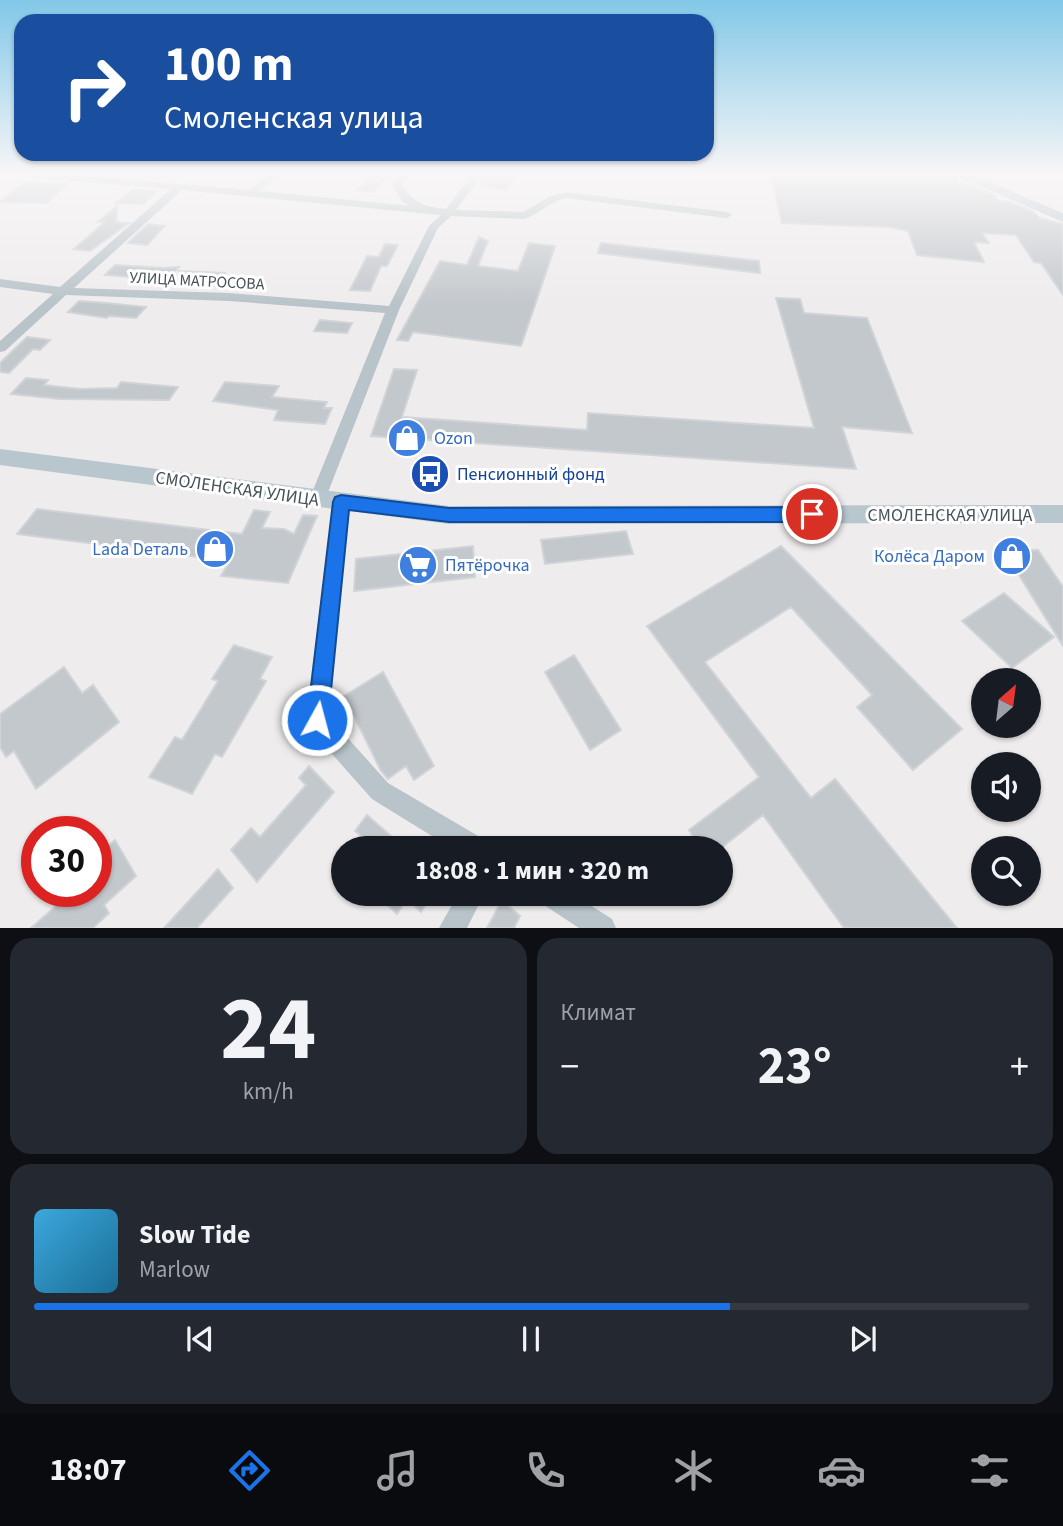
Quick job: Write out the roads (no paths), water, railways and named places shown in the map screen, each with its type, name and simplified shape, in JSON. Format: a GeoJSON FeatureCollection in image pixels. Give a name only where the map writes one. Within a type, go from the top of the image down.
{"type":"FeatureCollection","features":[{"type":"Feature","properties":{"kind":"main road","name":"СМОЛЕНСКАЯ УЛИЦА"},"geometry":{"type":"LineString","coordinates":[[0,457],[449,515],[1063,514]]}},
{"type":"Feature","properties":{"kind":"street"},"geometry":{"type":"LineString","coordinates":[[0,348],[143,218]]}},
{"type":"Feature","properties":{"kind":"street"},"geometry":{"type":"LineString","coordinates":[[317,500],[393,310],[434,226],[443,218]]}},
{"type":"Feature","properties":{"kind":"street","name":"УЛИЦА МАТРОСОВА"},"geometry":{"type":"LineString","coordinates":[[0,284],[61,291],[229,297],[393,310]]}},
{"type":"Feature","properties":{"kind":"street"},"geometry":{"type":"LineString","coordinates":[[341,502],[317,720],[380,791],[454,836]]}},
{"type":"Feature","properties":{"kind":"street"},"geometry":{"type":"LineString","coordinates":[[452,928],[465,906]]}},
{"type":"Feature","properties":{"kind":"street"},"geometry":{"type":"LineString","coordinates":[[569,906],[603,928]]}},
{"type":"Feature","properties":{"kind":"place","name":"Ozon"},"geometry":{"type":"Point","coordinates":[407,438]}},
{"type":"Feature","properties":{"kind":"place","name":"Пенсионный фонд"},"geometry":{"type":"Point","coordinates":[430,474]}},
{"type":"Feature","properties":{"kind":"place","name":"Lada Dеталь"},"geometry":{"type":"Point","coordinates":[215,549]}},
{"type":"Feature","properties":{"kind":"place","name":"Колёса Даром"},"geometry":{"type":"Point","coordinates":[1012,556]}},
{"type":"Feature","properties":{"kind":"place","name":"Пятёрочка"},"geometry":{"type":"Point","coordinates":[418,565]}}]}
